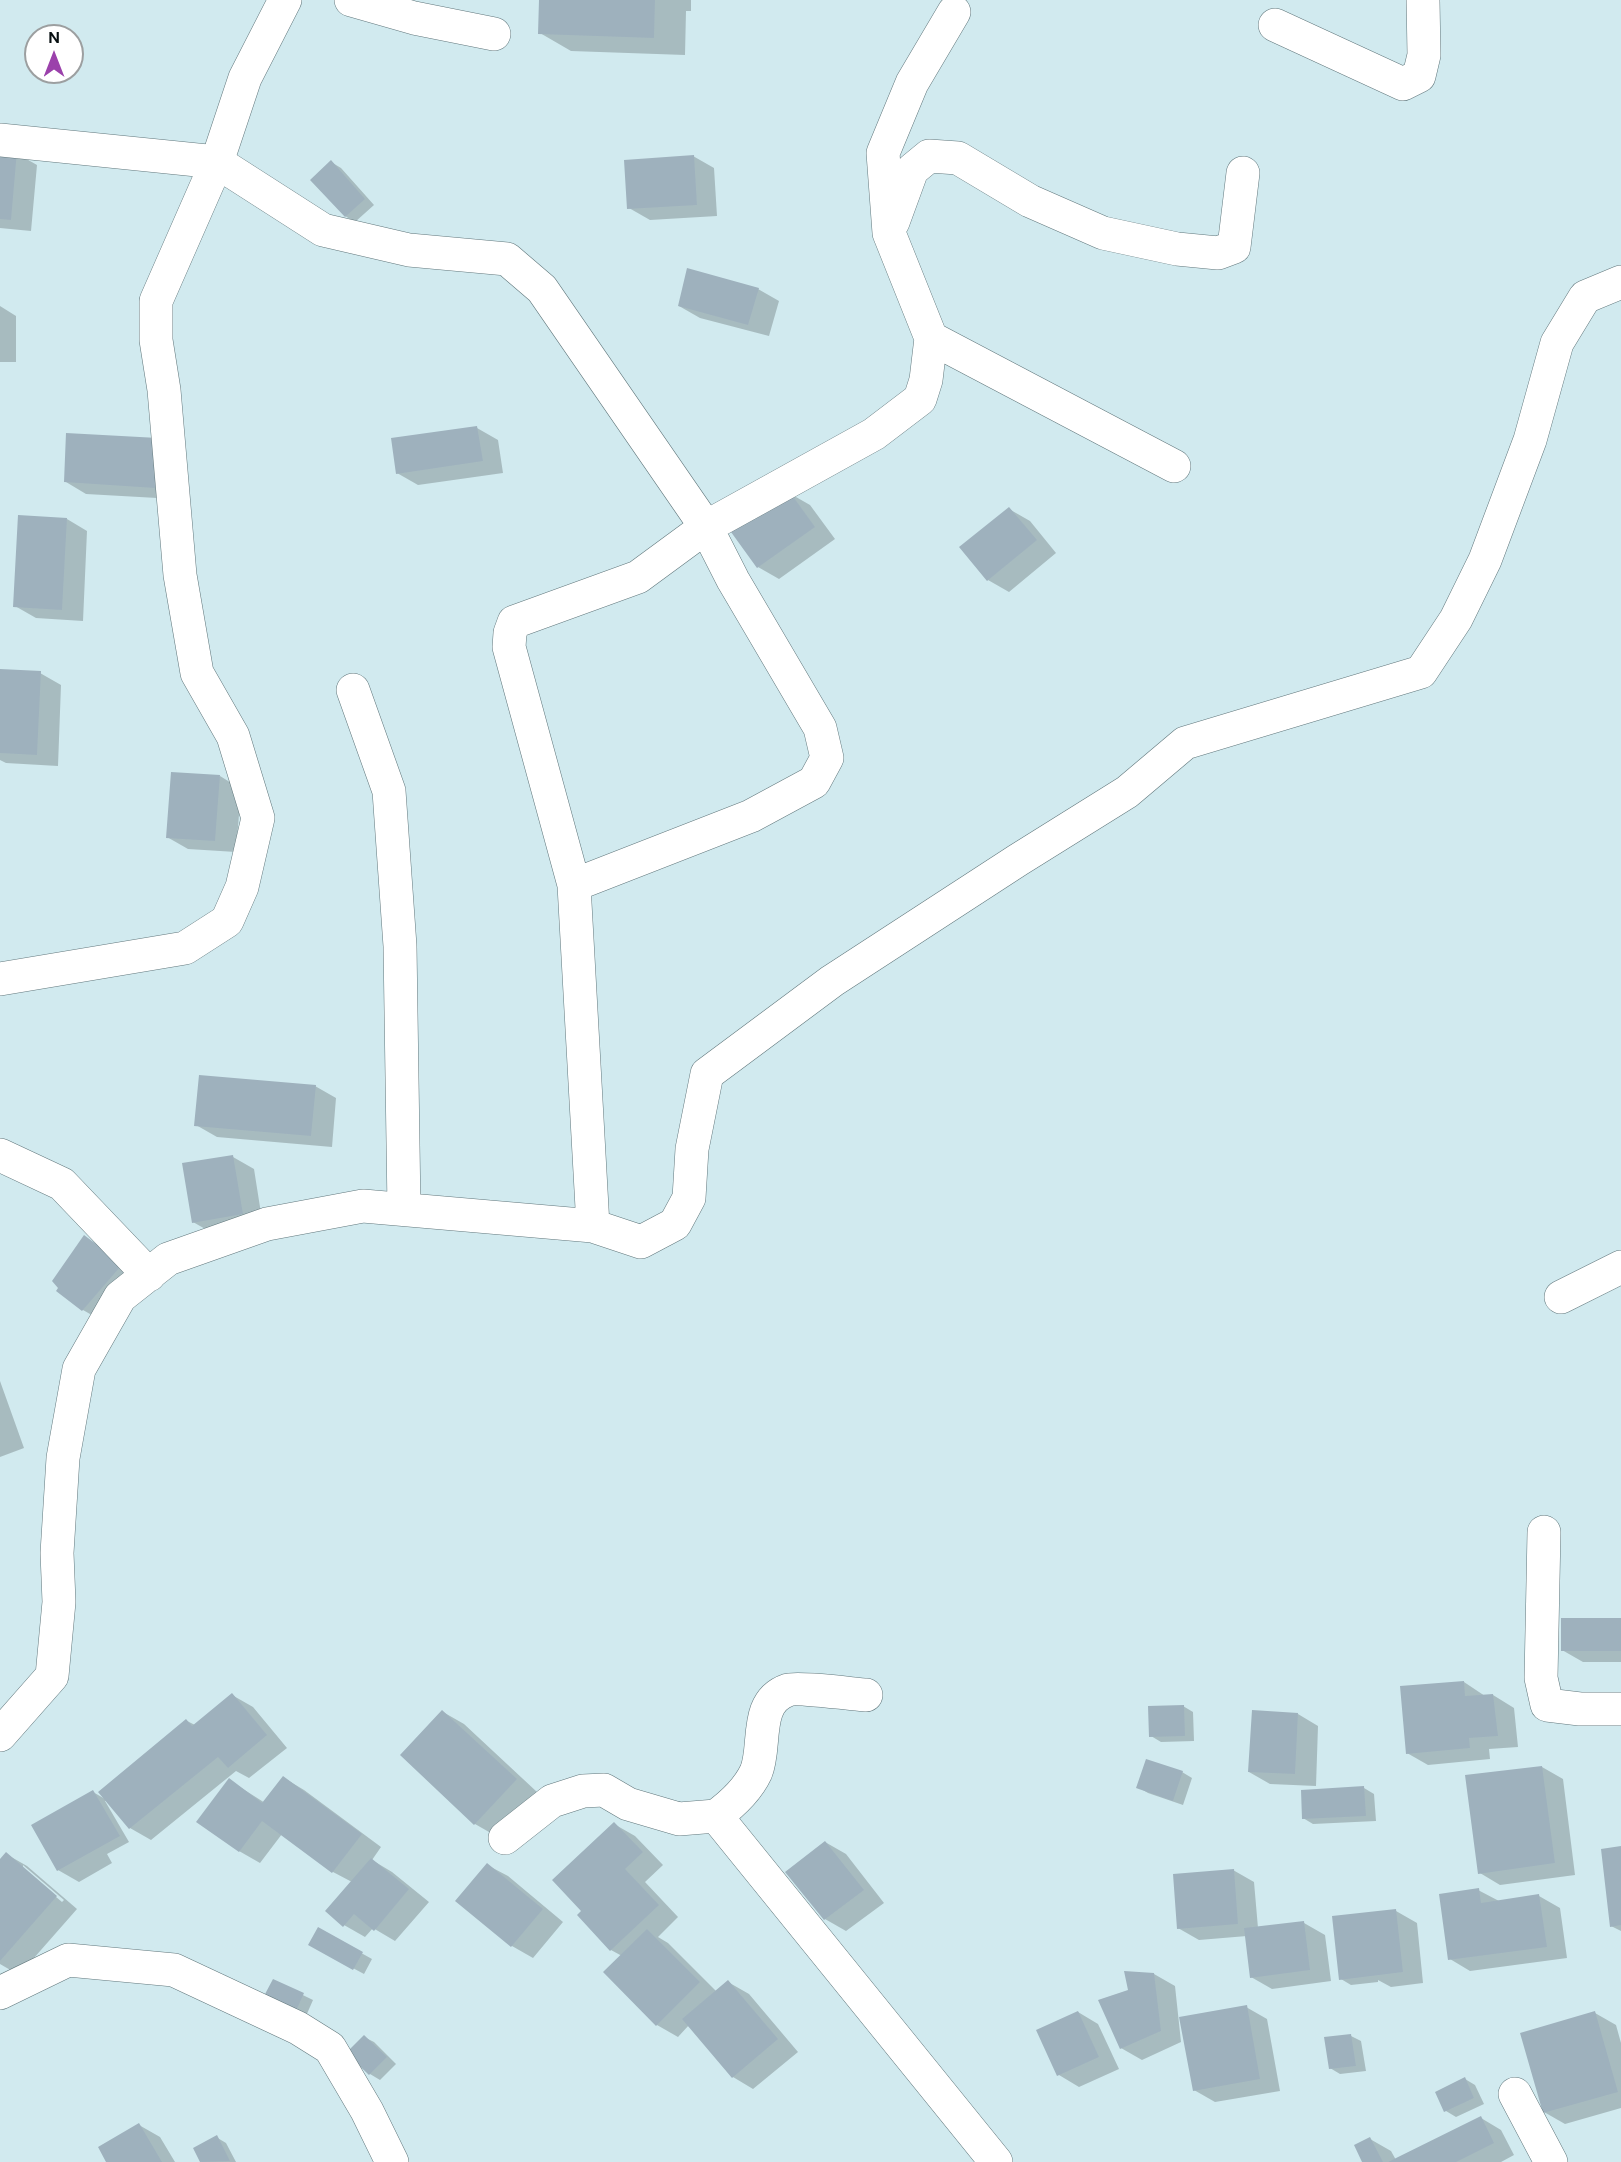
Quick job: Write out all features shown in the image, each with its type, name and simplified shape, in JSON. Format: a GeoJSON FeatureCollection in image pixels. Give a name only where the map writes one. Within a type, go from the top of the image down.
{"type":"FeatureCollection","features":[{"type":"Feature","properties":{"kind":"street"},"geometry":{"type":"LineString","coordinates":[[0,979],[185,948],[227,921],[242,887],[258,818],[233,736],[197,673],[180,575],[164,390],[156,340],[156,301],[217,162],[245,78],[285,0]]}},
{"type":"Feature","properties":{"kind":"street"},"geometry":{"type":"LineString","coordinates":[[351,0],[414,18],[494,34]]}},
{"type":"Feature","properties":{"kind":"street"},"geometry":{"type":"LineString","coordinates":[[1275,25],[1403,84],[1419,76],[1424,55],[1423,0]]}},
{"type":"Feature","properties":{"kind":"street"},"geometry":{"type":"LineString","coordinates":[[593,1226],[574,885],[509,647],[510,633],[514,621],[639,578],[706,526],[874,434],[920,399],[926,380],[931,338],[889,233],[883,153],[912,82],[954,12]]}},
{"type":"Feature","properties":{"kind":"street"},"geometry":{"type":"LineString","coordinates":[[0,141],[217,162],[323,230],[409,250],[507,260],[542,289],[706,526],[733,580],[820,728],[826,759],[814,782],[751,816],[574,885]]}},
{"type":"Feature","properties":{"kind":"street"},"geometry":{"type":"LineString","coordinates":[[889,233],[912,170],[929,156],[958,158],[1030,201],[1103,233],[1177,249],[1218,253],[1234,247],[1243,173]]}},
{"type":"Feature","properties":{"kind":"street"},"geometry":{"type":"LineString","coordinates":[[0,1735],[52,1676],[59,1602],[57,1553],[63,1458],[79,1369],[120,1298],[168,1259],[267,1224],[363,1206],[593,1226],[641,1242],[675,1224],[689,1198],[692,1149],[707,1074],[832,981],[1127,792],[1185,743],[1421,672],[1456,619],[1485,560],[1530,440],[1557,343],[1585,297],[1621,282]]}},
{"type":"Feature","properties":{"kind":"street"},"geometry":{"type":"LineString","coordinates":[[931,338],[1174,466]]}},
{"type":"Feature","properties":{"kind":"street"},"geometry":{"type":"LineString","coordinates":[[353,690],[389,791],[400,946],[404,1209]]}},
{"type":"Feature","properties":{"kind":"street"},"geometry":{"type":"LineString","coordinates":[[0,1155],[62,1184],[149,1275]]}},
{"type":"Feature","properties":{"kind":"street"},"geometry":{"type":"LineString","coordinates":[[1561,1298],[1621,1267]]}},
{"type":"Feature","properties":{"kind":"street"},"geometry":{"type":"LineString","coordinates":[[1544,1532],[1541,1678],[1547,1705],[1580,1709],[1621,1708]]}},
{"type":"Feature","properties":{"kind":"street"},"geometry":{"type":"LineString","coordinates":[[505,1838],[552,1801],[583,1791],[604,1790],[628,1804],[679,1819],[716,1816],[733,1803],[756,1771],[763,1720],[771,1701],[789,1689],[866,1695]]}},
{"type":"Feature","properties":{"kind":"street"},"geometry":{"type":"LineString","coordinates":[[716,1816],[996,2162]]}},
{"type":"Feature","properties":{"kind":"street"},"geometry":{"type":"LineString","coordinates":[[0,1993],[68,1960],[174,1970],[298,2028],[330,2048],[367,2111],[392,2162]]}},
{"type":"Feature","properties":{"kind":"street"},"geometry":{"type":"LineString","coordinates":[[1515,2094],[1551,2162]]}},
{"type":"Feature","properties":{"kind":"building"},"geometry":{"type":"Polygon","coordinates":[[[539,0],[655,0],[654,38],[538,34],[539,0]]]}},
{"type":"Feature","properties":{"kind":"building"},"geometry":{"type":"Polygon","coordinates":[[[0,150],[17,151],[11,220],[0,219],[0,150]]]}},
{"type":"Feature","properties":{"kind":"building"},"geometry":{"type":"Polygon","coordinates":[[[694,155],[697,205],[627,209],[624,160],[694,155]]]}},
{"type":"Feature","properties":{"kind":"building"},"geometry":{"type":"Polygon","coordinates":[[[331,160],[365,199],[345,217],[310,180],[331,160]]]}},
{"type":"Feature","properties":{"kind":"building"},"geometry":{"type":"Polygon","coordinates":[[[687,268],[759,288],[748,325],[678,306],[687,268]]]}},
{"type":"Feature","properties":{"kind":"building"},"geometry":{"type":"Polygon","coordinates":[[[477,426],[483,461],[396,474],[391,438],[477,426]]]}},
{"type":"Feature","properties":{"kind":"building"},"geometry":{"type":"Polygon","coordinates":[[[66,433],[158,438],[155,488],[64,482],[66,433]]]}},
{"type":"Feature","properties":{"kind":"building"},"geometry":{"type":"Polygon","coordinates":[[[789,491],[815,527],[757,568],[731,532],[789,491]]]}},
{"type":"Feature","properties":{"kind":"building"},"geometry":{"type":"Polygon","coordinates":[[[1009,507],[1037,540],[987,581],[959,547],[1009,507]]]}},
{"type":"Feature","properties":{"kind":"building"},"geometry":{"type":"Polygon","coordinates":[[[18,515],[67,518],[62,610],[13,607],[18,515]]]}},
{"type":"Feature","properties":{"kind":"building"},"geometry":{"type":"Polygon","coordinates":[[[0,669],[41,671],[37,755],[0,753],[0,669]]]}},
{"type":"Feature","properties":{"kind":"building"},"geometry":{"type":"Polygon","coordinates":[[[171,772],[220,775],[215,841],[166,838],[171,772]]]}},
{"type":"Feature","properties":{"kind":"building"},"geometry":{"type":"Polygon","coordinates":[[[199,1075],[316,1085],[311,1136],[194,1126],[199,1075]]]}},
{"type":"Feature","properties":{"kind":"building"},"geometry":{"type":"Polygon","coordinates":[[[233,1155],[243,1214],[192,1223],[182,1163],[233,1155]]]}},
{"type":"Feature","properties":{"kind":"building"},"geometry":{"type":"Polygon","coordinates":[[[84,1235],[96,1244],[100,1240],[126,1260],[82,1311],[56,1291],[58,1288],[52,1281],[84,1235]]]}},
{"type":"Feature","properties":{"kind":"building"},"geometry":{"type":"Polygon","coordinates":[[[1561,1618],[1621,1618],[1621,1651],[1561,1651],[1561,1618]]]}},
{"type":"Feature","properties":{"kind":"building"},"geometry":{"type":"Polygon","coordinates":[[[1464,1681],[1465,1696],[1493,1694],[1498,1736],[1469,1738],[1470,1748],[1406,1754],[1400,1686],[1464,1681]]]}},
{"type":"Feature","properties":{"kind":"building"},"geometry":{"type":"Polygon","coordinates":[[[232,1693],[267,1735],[228,1768],[218,1757],[129,1829],[98,1792],[186,1719],[192,1726],[232,1693]]]}},
{"type":"Feature","properties":{"kind":"building"},"geometry":{"type":"Polygon","coordinates":[[[1184,1705],[1185,1736],[1149,1737],[1148,1706],[1184,1705]]]}},
{"type":"Feature","properties":{"kind":"building"},"geometry":{"type":"Polygon","coordinates":[[[442,1710],[517,1779],[474,1825],[400,1755],[442,1710]]]}},
{"type":"Feature","properties":{"kind":"building"},"geometry":{"type":"Polygon","coordinates":[[[1252,1710],[1298,1713],[1295,1774],[1248,1772],[1252,1710]]]}},
{"type":"Feature","properties":{"kind":"building"},"geometry":{"type":"Polygon","coordinates":[[[1146,1759],[1183,1771],[1173,1801],[1136,1788],[1146,1759]]]}},
{"type":"Feature","properties":{"kind":"building"},"geometry":{"type":"Polygon","coordinates":[[[1542,1766],[1555,1863],[1478,1874],[1465,1775],[1542,1766]]]}},
{"type":"Feature","properties":{"kind":"building"},"geometry":{"type":"Polygon","coordinates":[[[283,1776],[362,1834],[332,1873],[262,1821],[239,1852],[196,1822],[229,1778],[262,1803],[283,1776]]]}},
{"type":"Feature","properties":{"kind":"building"},"geometry":{"type":"Polygon","coordinates":[[[1364,1786],[1366,1816],[1302,1819],[1301,1790],[1364,1786]]]}},
{"type":"Feature","properties":{"kind":"building"},"geometry":{"type":"Polygon","coordinates":[[[93,1790],[120,1836],[57,1871],[31,1825],[93,1790]]]}},
{"type":"Feature","properties":{"kind":"building"},"geometry":{"type":"Polygon","coordinates":[[[614,1822],[643,1852],[625,1869],[659,1905],[610,1951],[577,1915],[581,1911],[552,1880],[614,1822]]]}},
{"type":"Feature","properties":{"kind":"building"},"geometry":{"type":"Polygon","coordinates":[[[825,1841],[864,1890],[824,1920],[785,1872],[825,1841]]]}},
{"type":"Feature","properties":{"kind":"building"},"geometry":{"type":"Polygon","coordinates":[[[1621,1846],[1621,1925],[1610,1927],[1601,1849],[1621,1846]]]}},
{"type":"Feature","properties":{"kind":"building"},"geometry":{"type":"Polygon","coordinates":[[[6,1852],[57,1896],[0,1961],[0,1859],[6,1852]]]}},
{"type":"Feature","properties":{"kind":"building"},"geometry":{"type":"Polygon","coordinates":[[[371,1858],[409,1889],[374,1931],[354,1914],[343,1927],[325,1911],[371,1858]]]}},
{"type":"Feature","properties":{"kind":"building"},"geometry":{"type":"Polygon","coordinates":[[[487,1863],[543,1909],[511,1947],[455,1901],[487,1863]]]}},
{"type":"Feature","properties":{"kind":"building"},"geometry":{"type":"Polygon","coordinates":[[[1234,1869],[1238,1924],[1177,1929],[1173,1874],[1234,1869]]]}},
{"type":"Feature","properties":{"kind":"building"},"geometry":{"type":"Polygon","coordinates":[[[1479,1888],[1481,1903],[1539,1894],[1547,1947],[1448,1960],[1439,1894],[1479,1888]]]}},
{"type":"Feature","properties":{"kind":"building"},"geometry":{"type":"Polygon","coordinates":[[[1396,1909],[1403,1972],[1339,1980],[1332,1916],[1396,1909]]]}},
{"type":"Feature","properties":{"kind":"building"},"geometry":{"type":"Polygon","coordinates":[[[1304,1921],[1310,1970],[1250,1978],[1244,1928],[1304,1921]]]}},
{"type":"Feature","properties":{"kind":"building"},"geometry":{"type":"Polygon","coordinates":[[[318,1927],[363,1952],[353,1970],[308,1945],[318,1927]]]}},
{"type":"Feature","properties":{"kind":"building"},"geometry":{"type":"Polygon","coordinates":[[[647,1929],[700,1982],[656,2026],[603,1972],[647,1929]]]}},
{"type":"Feature","properties":{"kind":"building"},"geometry":{"type":"Polygon","coordinates":[[[1124,1971],[1154,1973],[1161,2031],[1120,2049],[1098,2000],[1128,1990],[1124,1971]]]}},
{"type":"Feature","properties":{"kind":"building"},"geometry":{"type":"Polygon","coordinates":[[[273,1979],[304,1993],[296,2011],[264,1996],[273,1979]]]}},
{"type":"Feature","properties":{"kind":"building"},"geometry":{"type":"Polygon","coordinates":[[[728,1980],[778,2039],[732,2078],[682,2019],[728,1980]]]}},
{"type":"Feature","properties":{"kind":"building"},"geometry":{"type":"Polygon","coordinates":[[[1247,2005],[1260,2079],[1193,2091],[1179,2017],[1247,2005]]]}},
{"type":"Feature","properties":{"kind":"building"},"geometry":{"type":"Polygon","coordinates":[[[1078,2011],[1099,2057],[1057,2076],[1036,2030],[1078,2011]]]}},
{"type":"Feature","properties":{"kind":"building"},"geometry":{"type":"Polygon","coordinates":[[[1595,2011],[1618,2092],[1543,2113],[1520,2033],[1595,2011]]]}},
{"type":"Feature","properties":{"kind":"building"},"geometry":{"type":"Polygon","coordinates":[[[1351,2034],[1356,2066],[1329,2069],[1324,2037],[1351,2034]]]}},
{"type":"Feature","properties":{"kind":"building"},"geometry":{"type":"Polygon","coordinates":[[[364,2035],[387,2057],[369,2075],[346,2053],[364,2035]]]}},
{"type":"Feature","properties":{"kind":"building"},"geometry":{"type":"Polygon","coordinates":[[[1465,2077],[1474,2098],[1444,2112],[1435,2092],[1465,2077]]]}},
{"type":"Feature","properties":{"kind":"building"},"geometry":{"type":"Polygon","coordinates":[[[1481,2116],[1494,2143],[1456,2162],[1388,2162],[1481,2116]]]}},
{"type":"Feature","properties":{"kind":"building"},"geometry":{"type":"Polygon","coordinates":[[[139,2123],[162,2162],[106,2162],[98,2147],[139,2123]]]}},
{"type":"Feature","properties":{"kind":"building"},"geometry":{"type":"Polygon","coordinates":[[[217,2135],[230,2161],[200,2162],[193,2148],[217,2135]]]}},
{"type":"Feature","properties":{"kind":"building"},"geometry":{"type":"Polygon","coordinates":[[[1370,2137],[1383,2162],[1362,2162],[1354,2145],[1370,2137]]]}}]}
